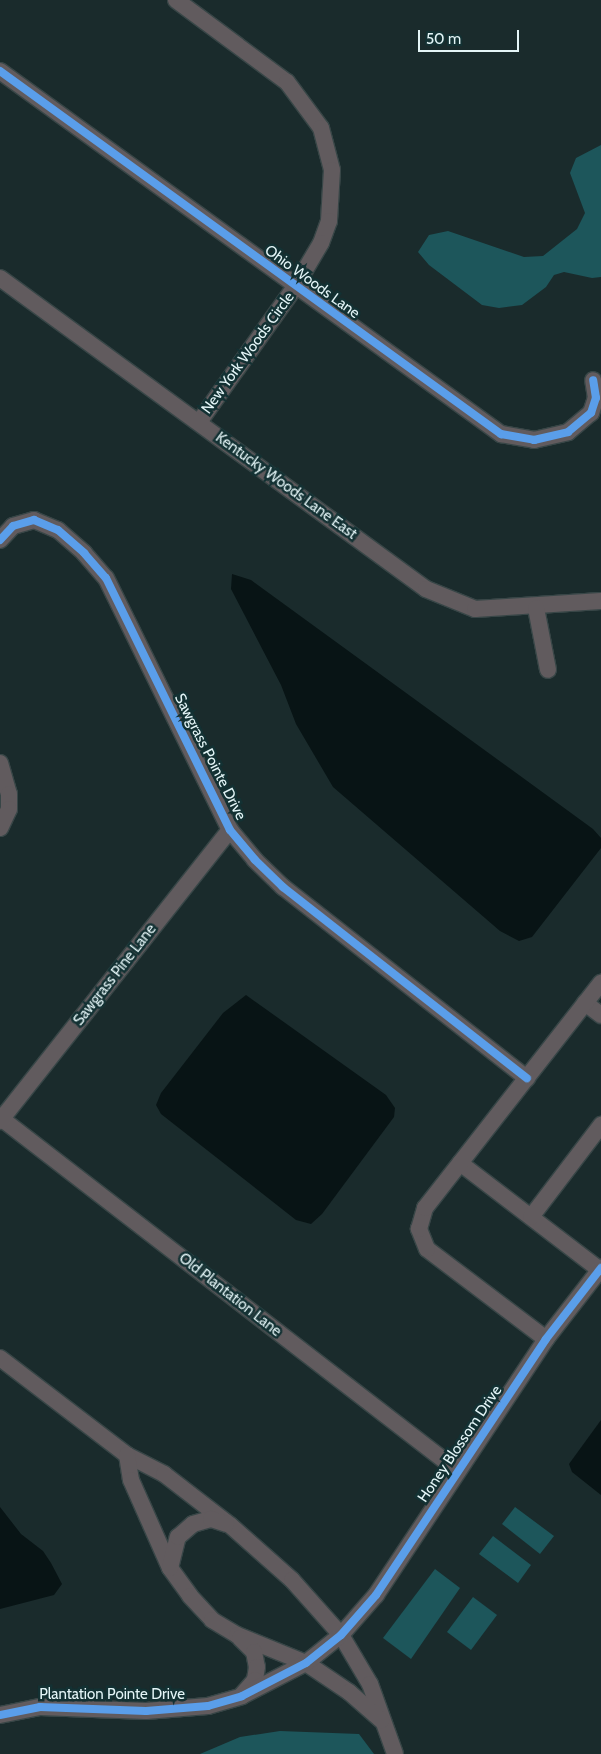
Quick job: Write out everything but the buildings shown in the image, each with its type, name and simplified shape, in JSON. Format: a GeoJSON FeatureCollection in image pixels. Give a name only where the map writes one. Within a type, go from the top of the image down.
{"type":"FeatureCollection","features":[{"type":"Feature","properties":{"kind":"street","name":"New York Woods Circle"},"geometry":{"type":"LineString","coordinates":[[176,0],[287,82],[321,128],[332,170],[329,220],[321,243],[296,287],[199,422]]}},
{"type":"Feature","properties":{"kind":"street","name":"Ohio Woods Lane"},"geometry":{"type":"LineString","coordinates":[[0,71],[484,425],[517,439],[550,439],[580,424],[591,413],[596,398],[593,380]]}},
{"type":"Feature","properties":{"kind":"street","name":"Kentucky Woods Lane East"},"geometry":{"type":"LineString","coordinates":[[0,278],[426,590],[475,609],[536,608],[601,601]]}},
{"type":"Feature","properties":{"kind":"street","name":"Sawgrass Pointe Drive"},"geometry":{"type":"LineString","coordinates":[[0,540],[13,526],[34,520],[58,530],[106,578],[230,830],[255,860],[284,887],[527,1078]]}},
{"type":"Feature","properties":{"kind":"street"},"geometry":{"type":"LineString","coordinates":[[536,608],[548,670]]}},
{"type":"Feature","properties":{"kind":"street"},"geometry":{"type":"LineString","coordinates":[[0,763],[9,794],[9,808],[0,828]]}},
{"type":"Feature","properties":{"kind":"street","name":"Sawgrass Pine Lane"},"geometry":{"type":"LineString","coordinates":[[1,1120],[230,830]]}},
{"type":"Feature","properties":{"kind":"street"},"geometry":{"type":"LineString","coordinates":[[546,1339],[427,1249],[419,1229],[425,1208],[601,983]]}},
{"type":"Feature","properties":{"kind":"street"},"geometry":{"type":"LineString","coordinates":[[585,1003],[601,1015]]}},
{"type":"Feature","properties":{"kind":"street","name":"Old Plantation Lane"},"geometry":{"type":"LineString","coordinates":[[1,1120],[458,1471]]}},
{"type":"Feature","properties":{"kind":"street"},"geometry":{"type":"LineString","coordinates":[[531,1217],[601,1126]]}},
{"type":"Feature","properties":{"kind":"street"},"geometry":{"type":"LineString","coordinates":[[460,1163],[600,1269]]}},
{"type":"Feature","properties":{"kind":"street","name":"Honey Blossom Drive"},"geometry":{"type":"LineString","coordinates":[[306,1663],[341,1635],[376,1595],[546,1339],[600,1269]]}},
{"type":"Feature","properties":{"kind":"street"},"geometry":{"type":"LineString","coordinates":[[0,1358],[127,1455],[164,1474],[230,1526],[292,1580],[341,1635],[370,1684],[392,1747]]}},
{"type":"Feature","properties":{"kind":"street"},"geometry":{"type":"LineString","coordinates":[[127,1455],[131,1480],[170,1568],[190,1596],[212,1620],[236,1635],[306,1663],[349,1692],[382,1721]]}},
{"type":"Feature","properties":{"kind":"street"},"geometry":{"type":"LineString","coordinates":[[170,1568],[178,1537],[193,1524],[211,1519],[230,1526]]}},
{"type":"Feature","properties":{"kind":"street"},"geometry":{"type":"LineString","coordinates":[[236,1635],[254,1652],[258,1667],[255,1680],[242,1696]]}},
{"type":"Feature","properties":{"kind":"street","name":"Plantation Pointe Drive"},"geometry":{"type":"LineString","coordinates":[[0,1715],[40,1707],[179,1710],[242,1696],[306,1663]]}},
{"type":"Feature","properties":{"kind":"shaded area"},"geometry":{"type":"Polygon","coordinates":[[[601,145],[601,277],[592,278],[564,272],[554,275],[546,287],[522,305],[499,308],[482,305],[429,265],[418,252],[429,235],[448,231],[524,257],[543,256],[577,229],[585,213],[570,173],[576,158],[601,145]]]}},
{"type":"Feature","properties":{"kind":"shaded area"},"geometry":{"type":"Polygon","coordinates":[[[232,574],[251,580],[593,829],[601,838],[601,848],[532,937],[519,941],[500,931],[333,787],[296,724],[281,685],[231,589],[232,574]]]}},
{"type":"Feature","properties":{"kind":"shaded area"},"geometry":{"type":"Polygon","coordinates":[[[246,995],[386,1095],[395,1108],[394,1117],[322,1214],[311,1224],[296,1220],[161,1114],[156,1105],[161,1093],[223,1013],[246,995]]]}},
{"type":"Feature","properties":{"kind":"shaded area"},"geometry":{"type":"Polygon","coordinates":[[[601,1420],[601,1495],[572,1472],[569,1464],[601,1420]]]}},
{"type":"Feature","properties":{"kind":"shaded area"},"geometry":{"type":"Polygon","coordinates":[[[0,1507],[21,1534],[43,1551],[51,1563],[62,1584],[54,1595],[0,1609],[0,1507]]]}},
{"type":"Feature","properties":{"kind":"shaded area"},"geometry":{"type":"Polygon","coordinates":[[[515,1507],[554,1536],[540,1554],[502,1524],[515,1507]]]}},
{"type":"Feature","properties":{"kind":"shaded area"},"geometry":{"type":"Polygon","coordinates":[[[493,1536],[531,1565],[518,1583],[479,1554],[493,1536]]]}},
{"type":"Feature","properties":{"kind":"shaded area"},"geometry":{"type":"Polygon","coordinates":[[[435,1569],[460,1588],[411,1659],[383,1638],[435,1569]]]}},
{"type":"Feature","properties":{"kind":"shaded area"},"geometry":{"type":"Polygon","coordinates":[[[473,1597],[497,1615],[471,1650],[447,1632],[473,1597]]]}},
{"type":"Feature","properties":{"kind":"shaded area"},"geometry":{"type":"Polygon","coordinates":[[[280,1731],[359,1734],[374,1754],[200,1754],[240,1737],[280,1731]]]}},
{"type":"Feature","properties":{"kind":"cycle path"},"geometry":{"type":"LineString","coordinates":[[0,71],[501,434],[534,440],[568,432],[591,413],[596,398],[593,380]]}},
{"type":"Feature","properties":{"kind":"cycle path"},"geometry":{"type":"LineString","coordinates":[[0,540],[13,526],[34,520],[58,530],[84,553],[106,578],[230,830],[255,860],[283,887],[527,1078]]}},
{"type":"Feature","properties":{"kind":"cycle path"},"geometry":{"type":"LineString","coordinates":[[0,1715],[40,1707],[146,1711],[208,1706],[242,1696],[306,1663],[341,1635],[376,1595],[546,1339],[601,1268]]}}]}
